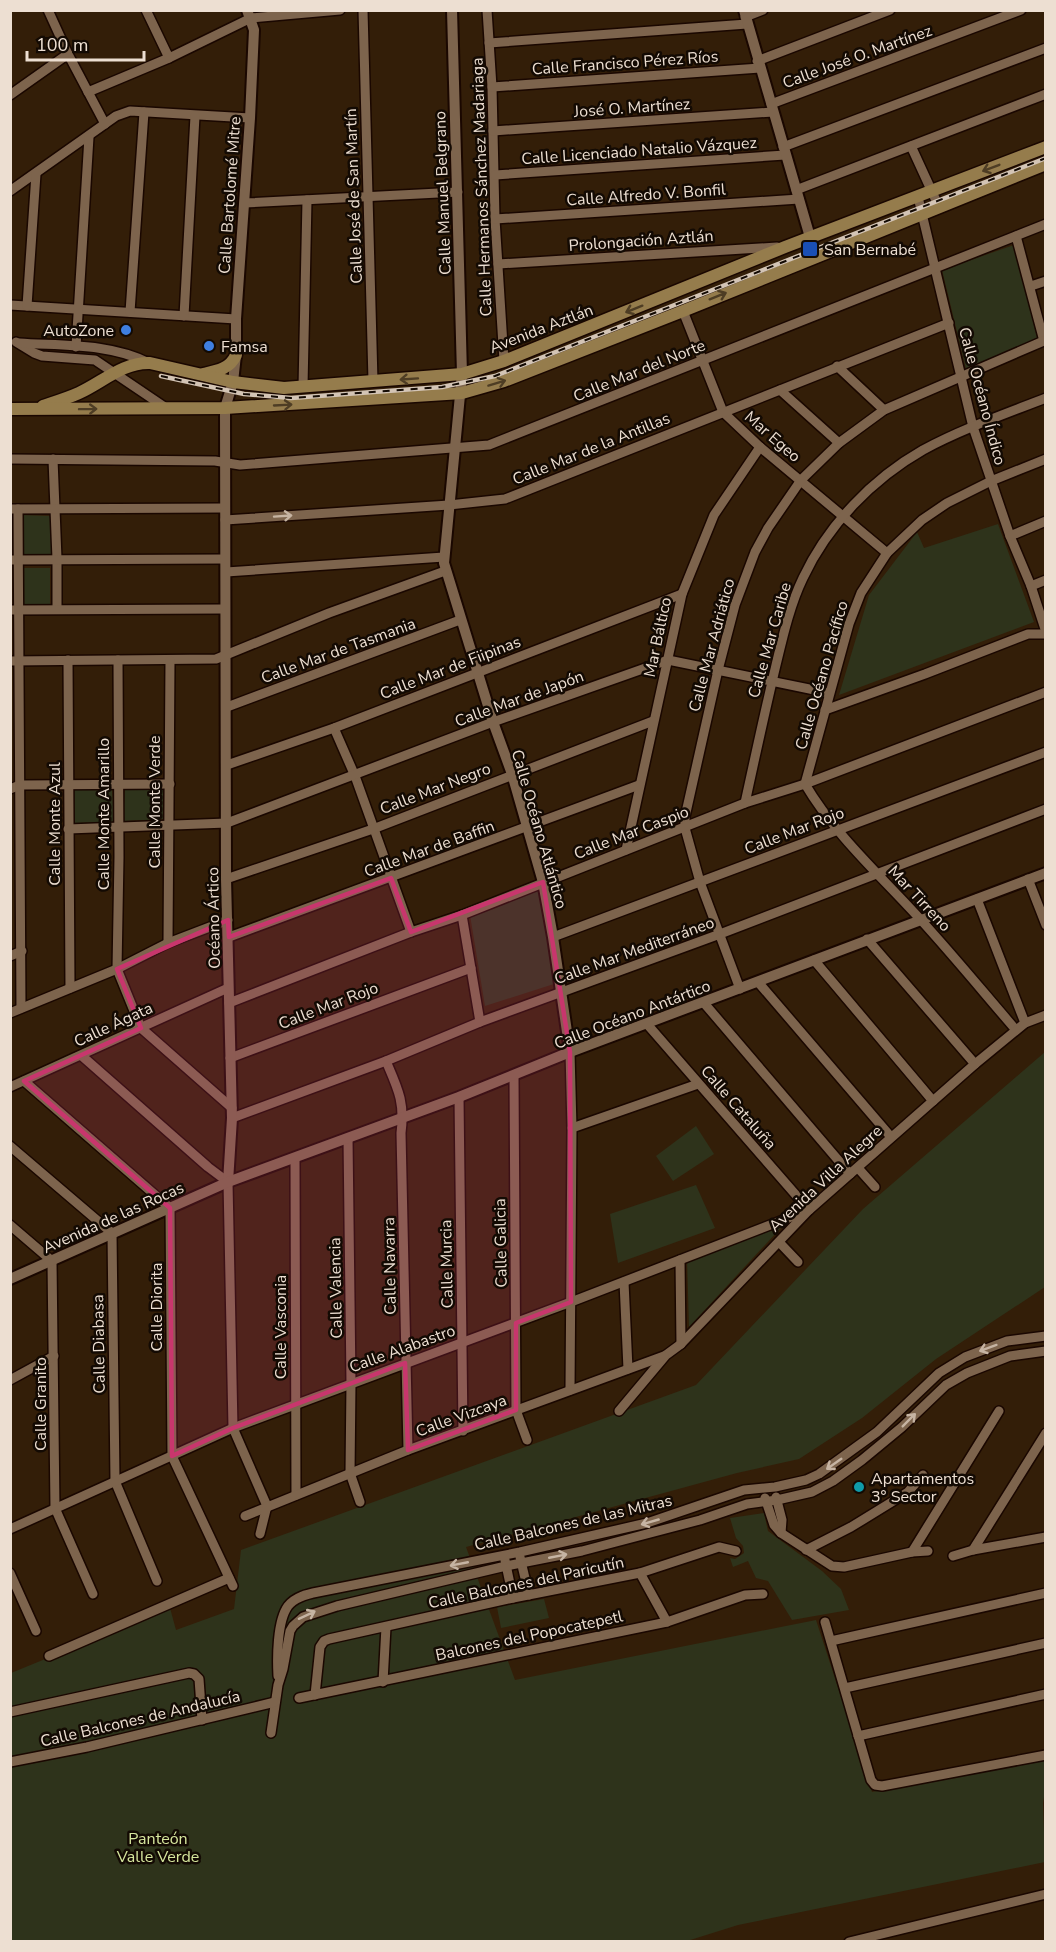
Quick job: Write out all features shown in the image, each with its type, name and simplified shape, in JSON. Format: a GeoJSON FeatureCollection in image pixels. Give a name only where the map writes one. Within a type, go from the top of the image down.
{"type":"FeatureCollection","features":[{"type":"Feature","properties":{"kind":"main road","name":"Avenida Aztlán"},"geometry":{"type":"LineString","coordinates":[[30,409],[81,392],[131,365],[149,363],[233,382],[284,388],[462,374],[504,362],[810,237],[1046,147]]}},
{"type":"Feature","properties":{"kind":"main road","name":"Avenida Aztlán"},"geometry":{"type":"LineString","coordinates":[[10,409],[225,408],[462,393],[504,381],[1046,164]]}},
{"type":"Feature","properties":{"kind":"main road"},"geometry":{"type":"LineString","coordinates":[[201,375],[228,366],[236,355]]}},
{"type":"Feature","properties":{"kind":"street"},"geometry":{"type":"LineString","coordinates":[[48,10],[105,124]]}},
{"type":"Feature","properties":{"kind":"street"},"geometry":{"type":"LineString","coordinates":[[146,10],[169,58]]}},
{"type":"Feature","properties":{"kind":"street"},"geometry":{"type":"LineString","coordinates":[[88,92],[169,58],[249,14],[340,10]]}},
{"type":"Feature","properties":{"kind":"street","name":"Calle José de San Martín"},"geometry":{"type":"LineString","coordinates":[[363,10],[373,381]]}},
{"type":"Feature","properties":{"kind":"street","name":"Calle Manuel Belgrano"},"geometry":{"type":"LineString","coordinates":[[452,10],[462,393]]}},
{"type":"Feature","properties":{"kind":"street","name":"Calle Hermanos Sánchez Madariaga"},"geometry":{"type":"LineString","coordinates":[[487,10],[492,87],[495,219],[504,362]]}},
{"type":"Feature","properties":{"kind":"street"},"geometry":{"type":"LineString","coordinates":[[489,43],[745,17],[763,10]]}},
{"type":"Feature","properties":{"kind":"street","name":"Calle Francisco Pérez Ríos"},"geometry":{"type":"LineString","coordinates":[[492,87],[759,64],[890,10]]}},
{"type":"Feature","properties":{"kind":"street","name":"Calle José O. Martínez"},"geometry":{"type":"LineString","coordinates":[[772,108],[1021,10]]}},
{"type":"Feature","properties":{"kind":"street","name":"Calle Bartolomé Mitre"},"geometry":{"type":"LineString","coordinates":[[225,408],[233,382],[236,355],[236,319],[254,30],[249,14]]}},
{"type":"Feature","properties":{"kind":"street"},"geometry":{"type":"LineString","coordinates":[[745,17],[810,237]]}},
{"type":"Feature","properties":{"kind":"street","name":"Calle Licenciado Natalio Vázquez"},"geometry":{"type":"LineString","coordinates":[[495,175],[784,151],[1046,48]]}},
{"type":"Feature","properties":{"kind":"street"},"geometry":{"type":"LineString","coordinates":[[10,95],[68,54]]}},
{"type":"Feature","properties":{"kind":"street","name":"Calle Alfredo V. Bonfil"},"geometry":{"type":"LineString","coordinates":[[495,219],[798,195],[911,146],[1046,94]]}},
{"type":"Feature","properties":{"kind":"street","name":"José O. Martínez"},"geometry":{"type":"LineString","coordinates":[[493,131],[772,108]]}},
{"type":"Feature","properties":{"kind":"street"},"geometry":{"type":"LineString","coordinates":[[10,191],[105,124],[130,111],[250,118]]}},
{"type":"Feature","properties":{"kind":"street"},"geometry":{"type":"LineString","coordinates":[[130,312],[144,112]]}},
{"type":"Feature","properties":{"kind":"street"},"geometry":{"type":"LineString","coordinates":[[184,316],[195,116]]}},
{"type":"Feature","properties":{"kind":"street"},"geometry":{"type":"LineString","coordinates":[[76,346],[89,137]]}},
{"type":"Feature","properties":{"kind":"street"},"geometry":{"type":"LineString","coordinates":[[911,146],[939,207]]}},
{"type":"Feature","properties":{"kind":"street"},"geometry":{"type":"LineString","coordinates":[[27,306],[36,174]]}},
{"type":"Feature","properties":{"kind":"street"},"geometry":{"type":"LineString","coordinates":[[244,203],[458,192]]}},
{"type":"Feature","properties":{"kind":"street","name":"Calle Océano Índico"},"geometry":{"type":"LineString","coordinates":[[918,197],[973,427],[1046,633]]}},
{"type":"Feature","properties":{"kind":"street"},"geometry":{"type":"LineString","coordinates":[[303,387],[307,201]]}},
{"type":"Feature","properties":{"kind":"street","name":"Calle Mar del Norte"},"geometry":{"type":"LineString","coordinates":[[10,459],[240,465],[489,446],[1046,224]]}},
{"type":"Feature","properties":{"kind":"street"},"geometry":{"type":"LineString","coordinates":[[1016,236],[1045,340]]}},
{"type":"Feature","properties":{"kind":"street","name":"Prolongación Aztlán"},"geometry":{"type":"LineString","coordinates":[[498,264],[785,247]]}},
{"type":"Feature","properties":{"kind":"street"},"geometry":{"type":"LineString","coordinates":[[1031,286],[1046,281]]}},
{"type":"Feature","properties":{"kind":"street"},"geometry":{"type":"LineString","coordinates":[[10,305],[236,319]]}},
{"type":"Feature","properties":{"kind":"street","name":"Mar Egeo"},"geometry":{"type":"LineString","coordinates":[[682,311],[723,412],[760,447],[887,553]]}},
{"type":"Feature","properties":{"kind":"street","name":"Calle Mar de la Antillas"},"geometry":{"type":"LineString","coordinates":[[225,520],[505,499],[949,323]]}},
{"type":"Feature","properties":{"kind":"street","name":"Calle Mar Adriático"},"geometry":{"type":"LineString","coordinates":[[685,828],[718,670],[735,605],[755,552],[768,528],[801,480],[840,443],[884,410],[1045,340]]}},
{"type":"Feature","properties":{"kind":"street"},"geometry":{"type":"LineString","coordinates":[[13,342],[106,348],[124,352],[149,363]]}},
{"type":"Feature","properties":{"kind":"street"},"geometry":{"type":"LineString","coordinates":[[13,342],[42,356],[90,358],[166,408]]}},
{"type":"Feature","properties":{"kind":"street"},"geometry":{"type":"LineString","coordinates":[[837,366],[884,410]]}},
{"type":"Feature","properties":{"kind":"street"},"geometry":{"type":"LineString","coordinates":[[780,390],[840,443]]}},
{"type":"Feature","properties":{"kind":"street","name":"Calle Océano Atlántico"},"geometry":{"type":"LineString","coordinates":[[462,393],[444,571],[528,827],[543,882],[553,937],[570,1053],[572,1128],[570,1390]]}},
{"type":"Feature","properties":{"kind":"street","name":"Calle Mar Caribe"},"geometry":{"type":"LineString","coordinates":[[745,803],[784,633],[802,579],[814,556],[843,516],[890,472],[923,450],[1046,398]]}},
{"type":"Feature","properties":{"kind":"street","name":"Océano Ártico"},"geometry":{"type":"LineString","coordinates":[[225,408],[226,879],[232,1113],[228,1182],[233,1428]]}},
{"type":"Feature","properties":{"kind":"street","name":"Mar Báltico"},"geometry":{"type":"LineString","coordinates":[[626,850],[682,594],[714,515],[760,447]]}},
{"type":"Feature","properties":{"kind":"street"},"geometry":{"type":"LineString","coordinates":[[53,459],[57,609]]}},
{"type":"Feature","properties":{"kind":"street","name":"Calle Océano Pacífico"},"geometry":{"type":"LineString","coordinates":[[804,784],[849,624],[861,593],[887,553],[922,520],[947,502],[1046,459]]}},
{"type":"Feature","properties":{"kind":"street"},"geometry":{"type":"LineString","coordinates":[[21,1008],[21,839],[14,661],[14,509],[224,508]]}},
{"type":"Feature","properties":{"kind":"street"},"geometry":{"type":"LineString","coordinates":[[1010,536],[1046,521]]}},
{"type":"Feature","properties":{"kind":"street"},"geometry":{"type":"LineString","coordinates":[[226,572],[444,557]]}},
{"type":"Feature","properties":{"kind":"street"},"geometry":{"type":"LineString","coordinates":[[14,560],[225,559]]}},
{"type":"Feature","properties":{"kind":"street"},"geometry":{"type":"LineString","coordinates":[[419,560],[422,578]]}},
{"type":"Feature","properties":{"kind":"street"},"geometry":{"type":"LineString","coordinates":[[14,661],[207,660],[225,656],[318,617],[444,571]]}},
{"type":"Feature","properties":{"kind":"street"},"geometry":{"type":"LineString","coordinates":[[1031,586],[1046,580]]}},
{"type":"Feature","properties":{"kind":"street","name":"Calle Mar de Fiipinas"},"geometry":{"type":"LineString","coordinates":[[227,765],[334,728],[682,594]]}},
{"type":"Feature","properties":{"kind":"street"},"geometry":{"type":"LineString","coordinates":[[14,609],[224,609]]}},
{"type":"Feature","properties":{"kind":"street","name":"Calle Mar de Tasmania"},"geometry":{"type":"LineString","coordinates":[[226,707],[460,620]]}},
{"type":"Feature","properties":{"kind":"street"},"geometry":{"type":"LineString","coordinates":[[825,710],[1028,634],[1046,633]]}},
{"type":"Feature","properties":{"kind":"street","name":"Calle Monte Azul"},"geometry":{"type":"LineString","coordinates":[[69,660],[70,988]]}},
{"type":"Feature","properties":{"kind":"street","name":"Calle Monte Amarillo"},"geometry":{"type":"LineString","coordinates":[[117,969],[118,660]]}},
{"type":"Feature","properties":{"kind":"street"},"geometry":{"type":"LineString","coordinates":[[668,660],[829,693]]}},
{"type":"Feature","properties":{"kind":"street","name":"Calle Mar de Japón"},"geometry":{"type":"LineString","coordinates":[[68,829],[227,823],[493,722],[668,660]]}},
{"type":"Feature","properties":{"kind":"street","name":"Calle Monte Verde"},"geometry":{"type":"LineString","coordinates":[[168,943],[170,661]]}},
{"type":"Feature","properties":{"kind":"street","name":"Calle Mar Caspio"},"geometry":{"type":"LineString","coordinates":[[229,1003],[411,932],[462,915],[745,803],[804,784],[1046,693]]}},
{"type":"Feature","properties":{"kind":"street","name":"Calle Mar Negro"},"geometry":{"type":"LineString","coordinates":[[226,879],[373,828],[653,721]]}},
{"type":"Feature","properties":{"kind":"street"},"geometry":{"type":"LineString","coordinates":[[334,728],[355,776],[411,932]]}},
{"type":"Feature","properties":{"kind":"street","name":"Calle Mar Rojo"},"geometry":{"type":"LineString","coordinates":[[553,937],[1046,752]]}},
{"type":"Feature","properties":{"kind":"street"},"geometry":{"type":"LineString","coordinates":[[10,789],[20,785],[170,784]]}},
{"type":"Feature","properties":{"kind":"street","name":"Mar Tirreno"},"geometry":{"type":"LineString","coordinates":[[804,784],[817,805],[876,873],[921,919],[1016,1030]]}},
{"type":"Feature","properties":{"kind":"street","name":"Calle Mar de Baffin"},"geometry":{"type":"LineString","coordinates":[[228,937],[639,785]]}},
{"type":"Feature","properties":{"kind":"street","name":"Calle Mar Mediterráneo"},"geometry":{"type":"LineString","coordinates":[[232,1113],[386,1061],[480,1022],[720,934],[1046,809]]}},
{"type":"Feature","properties":{"kind":"street"},"geometry":{"type":"LineString","coordinates":[[685,828],[700,882],[741,989]]}},
{"type":"Feature","properties":{"kind":"street"},"geometry":{"type":"LineString","coordinates":[[10,844],[21,839]]}},
{"type":"Feature","properties":{"kind":"street","name":"Calle Océano Antártico"},"geometry":{"type":"LineString","coordinates":[[228,1182],[459,1097],[867,939],[1046,873]]}},
{"type":"Feature","properties":{"kind":"street"},"geometry":{"type":"LineString","coordinates":[[1028,879],[1046,925]]}},
{"type":"Feature","properties":{"kind":"street"},"geometry":{"type":"LineString","coordinates":[[10,897],[21,892]]}},
{"type":"Feature","properties":{"kind":"street"},"geometry":{"type":"LineString","coordinates":[[977,899],[1025,1023]]}},
{"type":"Feature","properties":{"kind":"street"},"geometry":{"type":"LineString","coordinates":[[462,915],[480,1022]]}},
{"type":"Feature","properties":{"kind":"street"},"geometry":{"type":"LineString","coordinates":[[10,1013],[117,969],[168,943],[228,920]]}},
{"type":"Feature","properties":{"kind":"street"},"geometry":{"type":"LineString","coordinates":[[867,939],[975,1064]]}},
{"type":"Feature","properties":{"kind":"street"},"geometry":{"type":"LineString","coordinates":[[10,956],[22,951]]}},
{"type":"Feature","properties":{"kind":"street"},"geometry":{"type":"LineString","coordinates":[[813,960],[933,1101]]}},
{"type":"Feature","properties":{"kind":"street","name":"Calle Mar Rojo"},"geometry":{"type":"LineString","coordinates":[[230,1058],[471,968]]}},
{"type":"Feature","properties":{"kind":"street"},"geometry":{"type":"LineString","coordinates":[[117,969],[141,1028],[232,1113]]}},
{"type":"Feature","properties":{"kind":"street"},"geometry":{"type":"LineString","coordinates":[[758,982],[891,1137]]}},
{"type":"Feature","properties":{"kind":"street","name":"Calle Ágata"},"geometry":{"type":"LineString","coordinates":[[10,1087],[228,988]]}},
{"type":"Feature","properties":{"kind":"street"},"geometry":{"type":"LineString","coordinates":[[704,1003],[850,1174]]}},
{"type":"Feature","properties":{"kind":"street","name":"Avenida Villa Alegre"},"geometry":{"type":"LineString","coordinates":[[619,1411],[666,1355],[681,1344],[809,1210],[1016,1030],[1025,1023],[1046,1015]]}},
{"type":"Feature","properties":{"kind":"street","name":"Calle Cataluña"},"geometry":{"type":"LineString","coordinates":[[647,1024],[809,1210]]}},
{"type":"Feature","properties":{"kind":"street"},"geometry":{"type":"LineString","coordinates":[[82,1056],[228,1182]]}},
{"type":"Feature","properties":{"kind":"street","name":"Calle Navarra"},"geometry":{"type":"LineString","coordinates":[[386,1061],[401,1099],[403,1117],[401,1133],[408,1450]]}},
{"type":"Feature","properties":{"kind":"street","name":"Calle Galicia"},"geometry":{"type":"LineString","coordinates":[[514,1076],[516,1410]]}},
{"type":"Feature","properties":{"kind":"street"},"geometry":{"type":"LineString","coordinates":[[24,1081],[170,1208]]}},
{"type":"Feature","properties":{"kind":"street"},"geometry":{"type":"LineString","coordinates":[[572,1128],[698,1084]]}},
{"type":"Feature","properties":{"kind":"street","name":"Calle Murcia"},"geometry":{"type":"LineString","coordinates":[[459,1097],[463,1431]]}},
{"type":"Feature","properties":{"kind":"street","name":"Calle Valencia"},"geometry":{"type":"LineString","coordinates":[[348,1138],[350,1473],[360,1502]]}},
{"type":"Feature","properties":{"kind":"street"},"geometry":{"type":"LineString","coordinates":[[10,1146],[112,1233]]}},
{"type":"Feature","properties":{"kind":"street","name":"Calle Vasconia"},"geometry":{"type":"LineString","coordinates":[[295,1158],[296,1495]]}},
{"type":"Feature","properties":{"kind":"street"},"geometry":{"type":"LineString","coordinates":[[858,1168],[875,1187]]}},
{"type":"Feature","properties":{"kind":"street","name":"Avenida de las Rocas"},"geometry":{"type":"LineString","coordinates":[[10,1279],[228,1182]]}},
{"type":"Feature","properties":{"kind":"street","name":"Calle Diorita"},"geometry":{"type":"LineString","coordinates":[[49,1656],[231,1582],[172,1456],[170,1208]]}},
{"type":"Feature","properties":{"kind":"street","name":"Calle Alabastro"},"geometry":{"type":"LineString","coordinates":[[10,1528],[233,1428],[516,1323],[809,1210]]}},
{"type":"Feature","properties":{"kind":"street"},"geometry":{"type":"LineString","coordinates":[[10,1225],[52,1261]]}},
{"type":"Feature","properties":{"kind":"street","name":"Calle Diabasa"},"geometry":{"type":"LineString","coordinates":[[112,1233],[115,1480],[158,1581]]}},
{"type":"Feature","properties":{"kind":"street"},"geometry":{"type":"LineString","coordinates":[[779,1242],[798,1262]]}},
{"type":"Feature","properties":{"kind":"street"},"geometry":{"type":"LineString","coordinates":[[680,1260],[681,1344]]}},
{"type":"Feature","properties":{"kind":"street","name":"Calle Granito"},"geometry":{"type":"LineString","coordinates":[[52,1261],[55,1508],[93,1594]]}},
{"type":"Feature","properties":{"kind":"street"},"geometry":{"type":"LineString","coordinates":[[624,1282],[628,1369]]}},
{"type":"Feature","properties":{"kind":"street","name":"Calle Balcones de las Mitras"},"geometry":{"type":"LineString","coordinates":[[271,1733],[278,1685],[290,1631],[303,1617],[337,1606],[506,1566],[521,1557],[580,1539],[647,1523],[744,1490],[775,1488],[806,1480],[836,1462],[877,1432],[939,1373],[965,1357],[1007,1341],[1046,1336]]}},
{"type":"Feature","properties":{"kind":"street"},"geometry":{"type":"LineString","coordinates":[[1007,1341],[1010,1356]]}},
{"type":"Feature","properties":{"kind":"street","name":"Calle Balcones de las Mitras"},"geometry":{"type":"LineString","coordinates":[[278,1685],[277,1667],[281,1624],[288,1607],[300,1597],[505,1555],[521,1557],[582,1551],[700,1520],[747,1504],[766,1503],[812,1492],[833,1481],[902,1427],[946,1385],[967,1373],[1010,1356],[1046,1351]]}},
{"type":"Feature","properties":{"kind":"street","name":"Calle Vizcaya"},"geometry":{"type":"LineString","coordinates":[[245,1516],[408,1450],[666,1355]]}},
{"type":"Feature","properties":{"kind":"street"},"geometry":{"type":"LineString","coordinates":[[10,1380],[54,1356]]}},
{"type":"Feature","properties":{"kind":"street"},"geometry":{"type":"LineString","coordinates":[[939,1373],[946,1385]]}},
{"type":"Feature","properties":{"kind":"street"},"geometry":{"type":"LineString","coordinates":[[516,1410],[527,1440]]}},
{"type":"Feature","properties":{"kind":"street"},"geometry":{"type":"LineString","coordinates":[[912,1552],[999,1410]]}},
{"type":"Feature","properties":{"kind":"street"},"geometry":{"type":"LineString","coordinates":[[233,1428],[267,1506],[260,1534]]}},
{"type":"Feature","properties":{"kind":"street"},"geometry":{"type":"LineString","coordinates":[[973,1550],[1046,1433]]}},
{"type":"Feature","properties":{"kind":"street"},"geometry":{"type":"LineString","coordinates":[[806,1550],[851,1527],[908,1492],[923,1475]]}},
{"type":"Feature","properties":{"kind":"street"},"geometry":{"type":"LineString","coordinates":[[775,1488],[782,1520],[781,1533]]}},
{"type":"Feature","properties":{"kind":"street"},"geometry":{"type":"LineString","coordinates":[[764,1489],[766,1503],[774,1525],[781,1533],[825,1563],[838,1567],[912,1552],[928,1551]]}},
{"type":"Feature","properties":{"kind":"street"},"geometry":{"type":"LineString","coordinates":[[744,1490],[747,1504]]}},
{"type":"Feature","properties":{"kind":"street"},"geometry":{"type":"LineString","coordinates":[[953,1556],[1044,1535]]}},
{"type":"Feature","properties":{"kind":"street"},"geometry":{"type":"LineString","coordinates":[[580,1539],[582,1551]]}},
{"type":"Feature","properties":{"kind":"street","name":"Calle Balcones del Paricutín"},"geometry":{"type":"LineString","coordinates":[[315,1695],[321,1644],[329,1639],[513,1598],[640,1573],[719,1547],[736,1551]]}},
{"type":"Feature","properties":{"kind":"street"},"geometry":{"type":"LineString","coordinates":[[505,1555],[513,1598]]}},
{"type":"Feature","properties":{"kind":"street"},"geometry":{"type":"LineString","coordinates":[[521,1557],[529,1596]]}},
{"type":"Feature","properties":{"kind":"street"},"geometry":{"type":"LineString","coordinates":[[10,1573],[36,1631]]}},
{"type":"Feature","properties":{"kind":"street"},"geometry":{"type":"LineString","coordinates":[[640,1573],[667,1622]]}},
{"type":"Feature","properties":{"kind":"street"},"geometry":{"type":"LineString","coordinates":[[831,1641],[1046,1593]]}},
{"type":"Feature","properties":{"kind":"street","name":"Balcones del Popocatepetl"},"geometry":{"type":"LineString","coordinates":[[299,1698],[667,1622],[745,1595],[763,1594]]}},
{"type":"Feature","properties":{"kind":"street"},"geometry":{"type":"LineString","coordinates":[[825,1622],[871,1780],[875,1785],[882,1786],[1046,1755]]}},
{"type":"Feature","properties":{"kind":"street"},"geometry":{"type":"LineString","coordinates":[[383,1682],[386,1627]]}},
{"type":"Feature","properties":{"kind":"street"},"geometry":{"type":"LineString","coordinates":[[845,1688],[1046,1643]]}},
{"type":"Feature","properties":{"kind":"street"},"geometry":{"type":"LineString","coordinates":[[10,1712],[189,1673],[199,1679],[202,1720]]}},
{"type":"Feature","properties":{"kind":"street"},"geometry":{"type":"LineString","coordinates":[[858,1736],[1046,1694]]}},
{"type":"Feature","properties":{"kind":"street","name":"Calle Balcones de Andalucía"},"geometry":{"type":"LineString","coordinates":[[10,1762],[275,1702]]}},
{"type":"Feature","properties":{"kind":"street"},"geometry":{"type":"LineString","coordinates":[[849,1941],[1046,1894]]}},
{"type":"Feature","properties":{"kind":"highlighted area"},"geometry":{"type":"Polygon","coordinates":[[[391,878],[411,932],[543,882],[570,1052],[571,1302],[516,1323],[516,1410],[408,1450],[405,1363],[233,1428],[172,1456],[170,1208],[24,1081],[141,1028],[117,969],[228,920],[229,937],[391,878]]]}},
{"type":"Feature","properties":{"kind":"green space"},"geometry":{"type":"Polygon","coordinates":[[[1014,245],[1038,341],[966,369],[942,270],[1014,245]]]}},
{"type":"Feature","properties":{"kind":"green space"},"geometry":{"type":"Polygon","coordinates":[[[21,515],[51,516],[51,556],[21,555],[21,515]]]}},
{"type":"Feature","properties":{"kind":"green space"},"geometry":{"type":"Polygon","coordinates":[[[998,524],[1034,622],[839,695],[869,595],[917,532],[924,548],[998,524]]]}},
{"type":"Feature","properties":{"kind":"green space"},"geometry":{"type":"Polygon","coordinates":[[[22,568],[50,568],[50,606],[22,606],[22,568]]]}},
{"type":"Feature","properties":{"kind":"green space"},"geometry":{"type":"Polygon","coordinates":[[[165,786],[166,819],[123,821],[125,787],[165,786]]]}},
{"type":"Feature","properties":{"kind":"green space"},"geometry":{"type":"Polygon","coordinates":[[[112,789],[114,822],[73,823],[72,790],[112,789]]]}},
{"type":"Feature","properties":{"kind":"green space"},"geometry":{"type":"Polygon","coordinates":[[[540,887],[557,983],[485,1006],[470,915],[540,887]]]}},
{"type":"Feature","properties":{"kind":"green space","name":"Panteón Valle Verde"},"geometry":{"type":"Polygon","coordinates":[[[1045,1052],[1045,1287],[936,1359],[862,1418],[799,1459],[737,1473],[466,1547],[515,1680],[816,1620],[872,1792],[1045,1756],[1043,1803],[1045,1862],[738,1925],[687,1941],[11,1941],[11,1673],[170,1608],[176,1630],[234,1609],[241,1550],[696,1385],[863,1209],[1045,1052]]]}},
{"type":"Feature","properties":{"kind":"green space"},"geometry":{"type":"Polygon","coordinates":[[[696,1126],[714,1154],[673,1181],[656,1156],[696,1126]]]}},
{"type":"Feature","properties":{"kind":"green space"},"geometry":{"type":"Polygon","coordinates":[[[696,1185],[715,1228],[618,1263],[610,1214],[696,1185]]]}},
{"type":"Feature","properties":{"kind":"green space"},"geometry":{"type":"Polygon","coordinates":[[[789,1219],[689,1327],[687,1259],[789,1219]]]}},
{"type":"Feature","properties":{"kind":"green space"},"geometry":{"type":"Polygon","coordinates":[[[764,1513],[768,1531],[822,1571],[841,1589],[849,1610],[792,1620],[768,1581],[756,1578],[748,1561],[733,1567],[730,1558],[735,1559],[744,1553],[743,1546],[736,1538],[730,1518],[764,1513]]]}},
{"type":"Feature","properties":{"kind":"green space"},"geometry":{"type":"Polygon","coordinates":[[[544,1599],[549,1618],[501,1628],[497,1607],[544,1599]]]}},
{"type":"Feature","properties":{"kind":"railway"},"geometry":{"type":"LineString","coordinates":[[161,376],[244,394],[291,398],[442,387],[495,376],[1046,158]]}},
{"type":"Feature","properties":{"kind":"place","name":"San Bernabé"},"geometry":{"type":"Point","coordinates":[810,249]}},
{"type":"Feature","properties":{"kind":"place","name":"AutoZone"},"geometry":{"type":"Point","coordinates":[126,330]}},
{"type":"Feature","properties":{"kind":"place","name":"Famsa"},"geometry":{"type":"Point","coordinates":[209,346]}},
{"type":"Feature","properties":{"kind":"place","name":"Apartamentos 3° Sector"},"geometry":{"type":"Point","coordinates":[859,1487]}}]}
